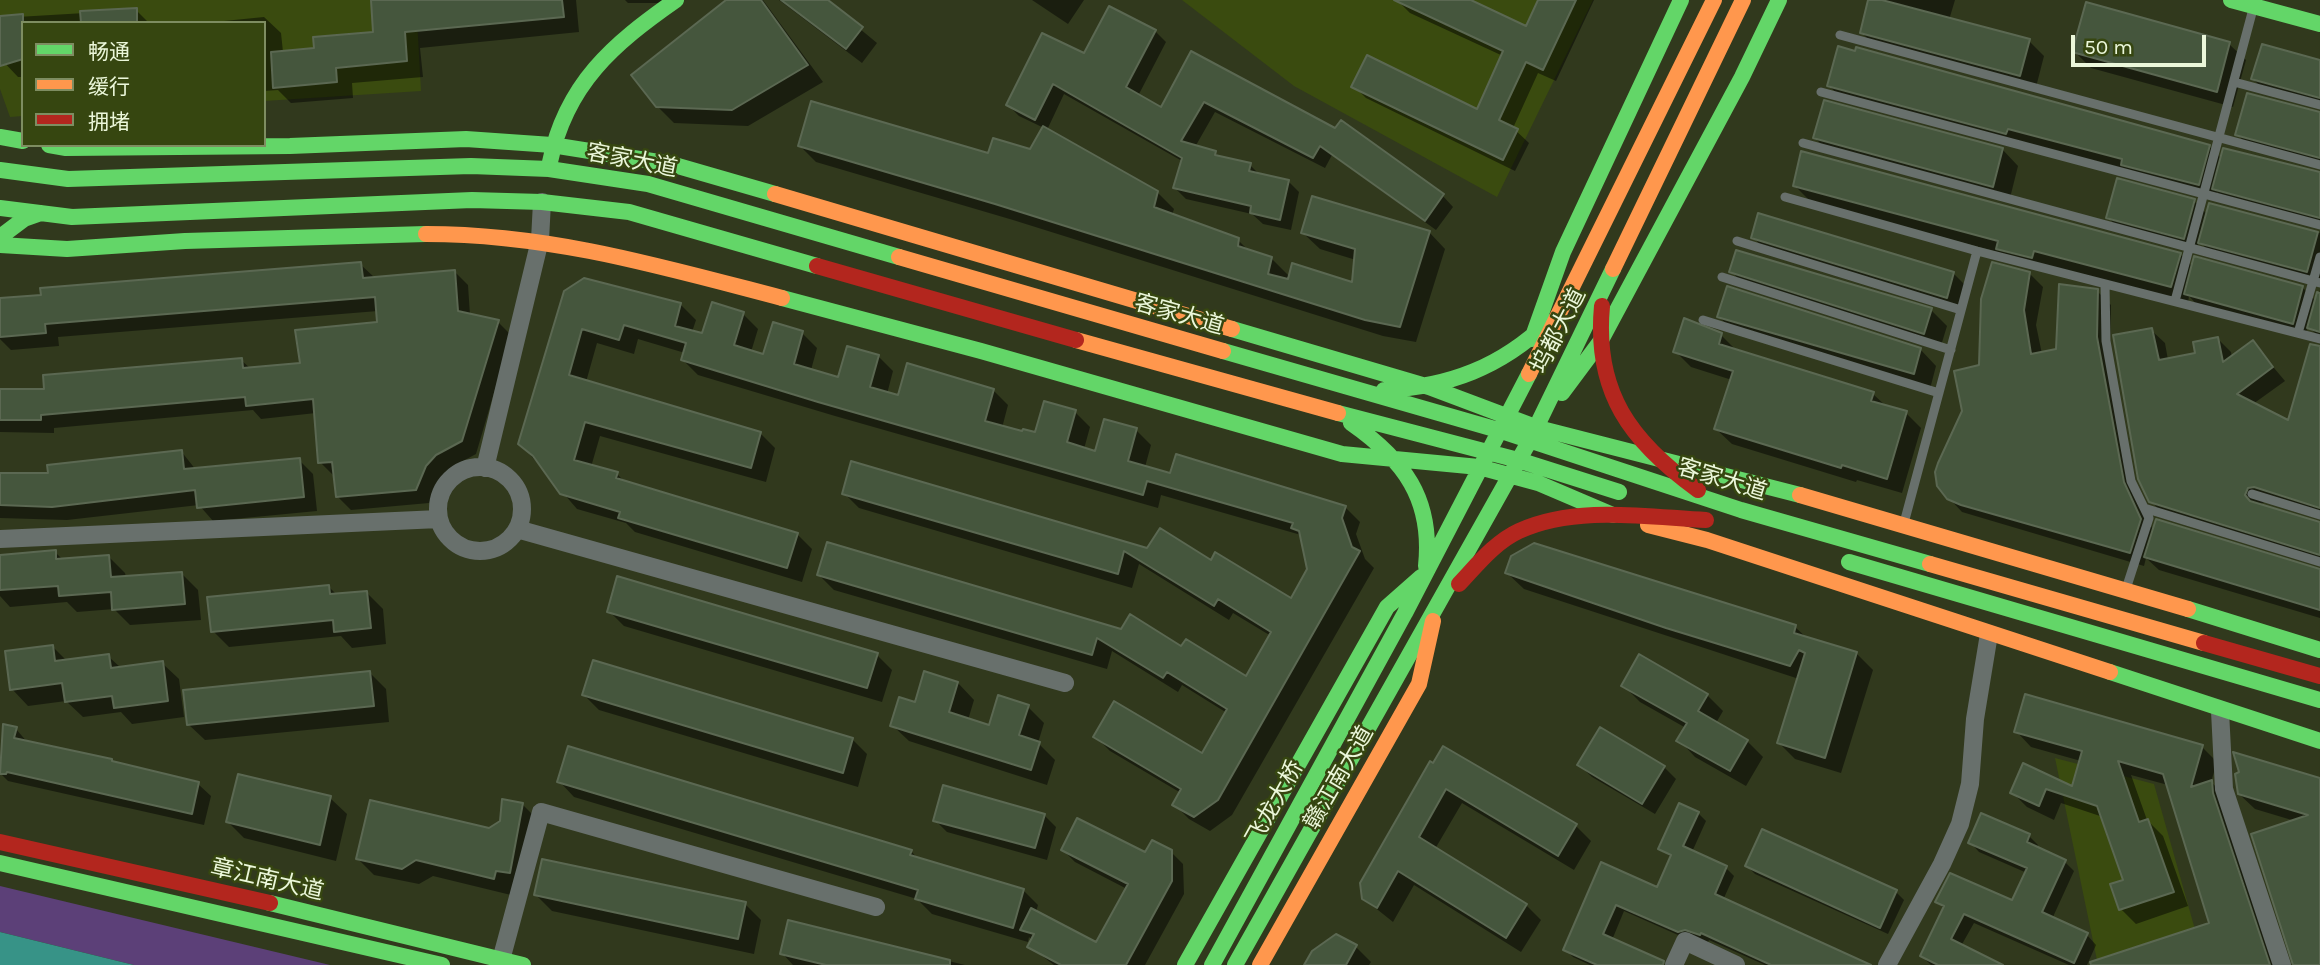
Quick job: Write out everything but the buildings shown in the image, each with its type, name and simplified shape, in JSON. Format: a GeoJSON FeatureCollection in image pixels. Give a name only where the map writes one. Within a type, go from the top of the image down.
{"type":"FeatureCollection","features":[{"type":"Feature","properties":{"kind":"main road"},"geometry":{"type":"LineString","coordinates":[[549,169],[552,145],[565,107],[586,75],[676,0]]}},
{"type":"Feature","properties":{"kind":"main road"},"geometry":{"type":"LineString","coordinates":[[266,146],[466,139],[552,145],[670,164],[1429,387],[1502,421],[1563,252],[1681,0]]}},
{"type":"Feature","properties":{"kind":"main road","name":"坞都大道"},"geometry":{"type":"LineString","coordinates":[[1379,663],[1577,280],[1714,0]]}},
{"type":"Feature","properties":{"kind":"main road","name":"坞都大道"},"geometry":{"type":"LineString","coordinates":[[1397,673],[1535,431],[1743,0]]}},
{"type":"Feature","properties":{"kind":"main road"},"geometry":{"type":"LineString","coordinates":[[1779,0],[1742,77],[1600,342],[1535,431],[1722,473],[2126,590],[2320,650]]}},
{"type":"Feature","properties":{"kind":"main road"},"geometry":{"type":"LineString","coordinates":[[2231,0],[2320,24]]}},
{"type":"Feature","properties":{"kind":"main road"},"geometry":{"type":"LineString","coordinates":[[0,137],[21,141]]}},
{"type":"Feature","properties":{"kind":"main road"},"geometry":{"type":"LineString","coordinates":[[60,147],[178,147]]}},
{"type":"Feature","properties":{"kind":"main road","name":"客家大道"},"geometry":{"type":"LineString","coordinates":[[0,170],[68,179],[471,166],[549,169],[648,184],[1340,386],[1502,421],[1535,431],[1741,510],[2320,676]]}},
{"type":"Feature","properties":{"kind":"main road","name":"客家大道"},"geometry":{"type":"LineString","coordinates":[[0,208],[72,217],[472,200],[542,202],[629,212],[1306,405],[1483,460],[1518,460],[1712,522],[1614,516]]}},
{"type":"Feature","properties":{"kind":"main road"},"geometry":{"type":"LineString","coordinates":[[0,237],[23,219],[41,213]]}},
{"type":"Feature","properties":{"kind":"main road"},"geometry":{"type":"LineString","coordinates":[[0,246],[67,249],[185,241],[430,234],[540,240],[618,255],[981,351],[1342,454],[1397,460],[1483,460],[1510,476],[1538,483],[1614,516],[1707,540],[2220,711],[2320,741]]}},
{"type":"Feature","properties":{"kind":"main road"},"geometry":{"type":"LineString","coordinates":[[1340,386],[1373,390],[1429,387],[1490,369],[1533,337],[1553,316],[1577,280]]}},
{"type":"Feature","properties":{"kind":"main road"},"geometry":{"type":"LineString","coordinates":[[1604,292],[1600,342],[1606,388],[1620,416],[1662,461],[1704,494],[1741,510]]}},
{"type":"Feature","properties":{"kind":"main road"},"geometry":{"type":"LineString","coordinates":[[1185,965],[1387,607],[1424,574],[1428,539],[1423,510],[1410,475],[1364,431],[1336,416],[1306,405]]}},
{"type":"Feature","properties":{"kind":"main road"},"geometry":{"type":"LineString","coordinates":[[1437,605],[1505,540],[1520,531],[1561,519],[1614,516]]}},
{"type":"Feature","properties":{"kind":"main road"},"geometry":{"type":"LineString","coordinates":[[1835,557],[2320,700]]}},
{"type":"Feature","properties":{"kind":"main road","name":"赣江南大道"},"geometry":{"type":"LineString","coordinates":[[1260,965],[1419,684],[1437,605]]}},
{"type":"Feature","properties":{"kind":"main road","name":"飞龙大桥"},"geometry":{"type":"LineString","coordinates":[[1212,965],[1379,663]]}},
{"type":"Feature","properties":{"kind":"main road","name":"飞龙大桥"},"geometry":{"type":"LineString","coordinates":[[1236,965],[1397,673]]}},
{"type":"Feature","properties":{"kind":"main road","name":"章江南大道"},"geometry":{"type":"LineString","coordinates":[[0,842],[253,899],[523,965]]}},
{"type":"Feature","properties":{"kind":"main road","name":"章江南大道"},"geometry":{"type":"LineString","coordinates":[[0,863],[442,965]]}},
{"type":"Feature","properties":{"kind":"street"},"geometry":{"type":"LineString","coordinates":[[485,468],[540,240],[542,202]]}},
{"type":"Feature","properties":{"kind":"street"},"geometry":{"type":"LineString","coordinates":[[469,468],[485,468],[500,472],[516,487],[522,508],[517,530],[502,546],[491,550],[468,550],[450,538],[439,519],[439,498],[450,479],[469,468]]}},
{"type":"Feature","properties":{"kind":"street"},"geometry":{"type":"LineString","coordinates":[[0,539],[439,519]]}},
{"type":"Feature","properties":{"kind":"street"},"geometry":{"type":"LineString","coordinates":[[517,530],[1065,683]]}},
{"type":"Feature","properties":{"kind":"street"},"geometry":{"type":"LineString","coordinates":[[1887,965],[1960,824],[1970,784],[1975,719],[1989,634]]}},
{"type":"Feature","properties":{"kind":"street"},"geometry":{"type":"LineString","coordinates":[[2220,711],[2224,789],[2282,965]]}},
{"type":"Feature","properties":{"kind":"street"},"geometry":{"type":"LineString","coordinates":[[502,960],[541,812],[876,907]]}},
{"type":"Feature","properties":{"kind":"street"},"geometry":{"type":"LineString","coordinates":[[1674,965],[1685,941],[1736,965]]}},
{"type":"Feature","properties":{"kind":"lane"},"geometry":{"type":"LineString","coordinates":[[2175,301],[2221,138],[2254,6]]}},
{"type":"Feature","properties":{"kind":"lane"},"geometry":{"type":"LineString","coordinates":[[1840,35],[2320,165]]}},
{"type":"Feature","properties":{"kind":"lane"},"geometry":{"type":"LineString","coordinates":[[2234,82],[2320,105]]}},
{"type":"Feature","properties":{"kind":"lane"},"geometry":{"type":"LineString","coordinates":[[1821,92],[2320,225]]}},
{"type":"Feature","properties":{"kind":"lane"},"geometry":{"type":"LineString","coordinates":[[1803,143],[2317,282]]}},
{"type":"Feature","properties":{"kind":"lane"},"geometry":{"type":"LineString","coordinates":[[1785,197],[1977,251],[2320,339]]}},
{"type":"Feature","properties":{"kind":"lane"},"geometry":{"type":"LineString","coordinates":[[1737,241],[1961,310]]}},
{"type":"Feature","properties":{"kind":"lane"},"geometry":{"type":"LineString","coordinates":[[1903,525],[1977,251]]}},
{"type":"Feature","properties":{"kind":"lane"},"geometry":{"type":"LineString","coordinates":[[2298,333],[2317,282],[2320,257]]}},
{"type":"Feature","properties":{"kind":"lane"},"geometry":{"type":"LineString","coordinates":[[1722,277],[1951,350]]}},
{"type":"Feature","properties":{"kind":"lane"},"geometry":{"type":"LineString","coordinates":[[2105,284],[2106,341],[2130,481],[2149,517],[2126,590]]}},
{"type":"Feature","properties":{"kind":"lane"},"geometry":{"type":"LineString","coordinates":[[1703,320],[1939,393]]}},
{"type":"Feature","properties":{"kind":"lane"},"geometry":{"type":"LineString","coordinates":[[2252,494],[2320,515]]}},
{"type":"Feature","properties":{"kind":"lane"},"geometry":{"type":"LineString","coordinates":[[2144,508],[2320,562]]}},
{"type":"Feature","properties":{"kind":"shaded area"},"geometry":{"type":"Polygon","coordinates":[[[0,0],[416,0],[421,91],[266,101],[266,21],[21,21],[21,116],[10,117],[0,89],[0,0]]]}},
{"type":"Feature","properties":{"kind":"shaded area"},"geometry":{"type":"Polygon","coordinates":[[[1182,0],[1593,0],[1497,197],[1294,86],[1182,0]]]}},
{"type":"Feature","properties":{"kind":"shaded area"},"geometry":{"type":"Polygon","coordinates":[[[2055,758],[2154,784],[2205,965],[2098,965],[2055,758]]]}},
{"type":"Feature","properties":{"kind":"shaded area"},"geometry":{"type":"Polygon","coordinates":[[[0,886],[330,965],[134,965],[0,932],[0,886]]]}},
{"type":"Feature","properties":{"kind":"water"},"geometry":{"type":"Polygon","coordinates":[[[0,932],[134,965],[0,965],[0,932]]]}},
{"type":"Feature","properties":{"kind":"traffic: fast"},"geometry":{"type":"LineString","coordinates":[[550,162],[557,134],[568,110],[595,68],[632,33],[676,0]]}},
{"type":"Feature","properties":{"kind":"traffic: fast"},"geometry":{"type":"LineString","coordinates":[[1532,339],[1563,252],[1681,0]]}},
{"type":"Feature","properties":{"kind":"traffic: fast"},"geometry":{"type":"LineString","coordinates":[[1562,393],[1600,342],[1742,77],[1779,0]]}},
{"type":"Feature","properties":{"kind":"traffic: fast"},"geometry":{"type":"LineString","coordinates":[[2231,0],[2320,24]]}},
{"type":"Feature","properties":{"kind":"traffic: fast"},"geometry":{"type":"LineString","coordinates":[[0,137],[21,141]]}},
{"type":"Feature","properties":{"kind":"traffic: fast"},"geometry":{"type":"LineString","coordinates":[[266,146],[466,139],[552,145],[671,164],[775,194]]}},
{"type":"Feature","properties":{"kind":"traffic: fast"},"geometry":{"type":"LineString","coordinates":[[60,147],[178,147]]}},
{"type":"Feature","properties":{"kind":"traffic: fast"},"geometry":{"type":"LineString","coordinates":[[0,170],[68,179],[471,166],[549,169],[648,184],[899,257]]}},
{"type":"Feature","properties":{"kind":"traffic: fast"},"geometry":{"type":"LineString","coordinates":[[0,208],[72,217],[472,200],[542,202],[629,212],[817,266]]}},
{"type":"Feature","properties":{"kind":"traffic: fast"},"geometry":{"type":"LineString","coordinates":[[0,237],[24,219],[41,213]]}},
{"type":"Feature","properties":{"kind":"traffic: fast"},"geometry":{"type":"LineString","coordinates":[[0,245],[67,249],[185,241],[426,234]]}},
{"type":"Feature","properties":{"kind":"traffic: fast"},"geometry":{"type":"LineString","coordinates":[[1235,965],[1530,440],[1613,269]]}},
{"type":"Feature","properties":{"kind":"traffic: fast"},"geometry":{"type":"LineString","coordinates":[[782,298],[981,351],[1342,454],[1479,467],[1538,483],[1613,515]]}},
{"type":"Feature","properties":{"kind":"traffic: fast"},"geometry":{"type":"LineString","coordinates":[[1384,390],[1430,384],[1473,372],[1512,351],[1548,322]]}},
{"type":"Feature","properties":{"kind":"traffic: fast"},"geometry":{"type":"LineString","coordinates":[[1232,329],[1429,387],[1538,428],[1800,495]]}},
{"type":"Feature","properties":{"kind":"traffic: fast"},"geometry":{"type":"LineString","coordinates":[[1223,351],[1498,430],[1741,510],[1930,564]]}},
{"type":"Feature","properties":{"kind":"traffic: fast"},"geometry":{"type":"LineString","coordinates":[[1212,965],[1405,613],[1529,374]]}},
{"type":"Feature","properties":{"kind":"traffic: fast"},"geometry":{"type":"LineString","coordinates":[[1338,413],[1518,460],[1619,492]]}},
{"type":"Feature","properties":{"kind":"traffic: fast"},"geometry":{"type":"LineString","coordinates":[[1351,423],[1386,452],[1411,483],[1425,521],[1426,566]]}},
{"type":"Feature","properties":{"kind":"traffic: fast"},"geometry":{"type":"LineString","coordinates":[[1849,562],[2320,700]]}},
{"type":"Feature","properties":{"kind":"traffic: fast"},"geometry":{"type":"LineString","coordinates":[[1185,965],[1387,607],[1421,577]]}},
{"type":"Feature","properties":{"kind":"traffic: fast"},"geometry":{"type":"LineString","coordinates":[[2188,609],[2320,650]]}},
{"type":"Feature","properties":{"kind":"traffic: fast"},"geometry":{"type":"LineString","coordinates":[[2110,672],[2320,741]]}},
{"type":"Feature","properties":{"kind":"traffic: fast"},"geometry":{"type":"LineString","coordinates":[[0,863],[442,965]]}},
{"type":"Feature","properties":{"kind":"traffic: fast"},"geometry":{"type":"LineString","coordinates":[[270,903],[523,965]]}},
{"type":"Feature","properties":{"kind":"traffic: slow"},"geometry":{"type":"LineString","coordinates":[[1529,374],[1714,0]]}},
{"type":"Feature","properties":{"kind":"traffic: slow"},"geometry":{"type":"LineString","coordinates":[[1613,269],[1743,0]]}},
{"type":"Feature","properties":{"kind":"traffic: slow"},"geometry":{"type":"LineString","coordinates":[[775,194],[1232,329]]}},
{"type":"Feature","properties":{"kind":"traffic: slow"},"geometry":{"type":"LineString","coordinates":[[426,234],[472,235],[562,246],[650,264],[782,298]]}},
{"type":"Feature","properties":{"kind":"traffic: slow"},"geometry":{"type":"LineString","coordinates":[[899,257],[1223,351]]}},
{"type":"Feature","properties":{"kind":"traffic: slow"},"geometry":{"type":"LineString","coordinates":[[1076,340],[1338,413]]}},
{"type":"Feature","properties":{"kind":"traffic: slow"},"geometry":{"type":"LineString","coordinates":[[1800,495],[2188,609]]}},
{"type":"Feature","properties":{"kind":"traffic: slow"},"geometry":{"type":"LineString","coordinates":[[1648,525],[1707,540],[2110,672]]}},
{"type":"Feature","properties":{"kind":"traffic: slow"},"geometry":{"type":"LineString","coordinates":[[1930,564],[2204,643]]}},
{"type":"Feature","properties":{"kind":"traffic: slow"},"geometry":{"type":"LineString","coordinates":[[1260,965],[1419,684],[1433,621]]}},
{"type":"Feature","properties":{"kind":"traffic: jam"},"geometry":{"type":"LineString","coordinates":[[817,266],[1076,340]]}},
{"type":"Feature","properties":{"kind":"traffic: jam"},"geometry":{"type":"LineString","coordinates":[[1602,306],[1604,364],[1611,389],[1622,412],[1653,453],[1698,490]]}},
{"type":"Feature","properties":{"kind":"traffic: jam"},"geometry":{"type":"LineString","coordinates":[[1459,584],[1502,541],[1541,523],[1587,515],[1706,520]]}},
{"type":"Feature","properties":{"kind":"traffic: jam"},"geometry":{"type":"LineString","coordinates":[[2204,643],[2320,676]]}},
{"type":"Feature","properties":{"kind":"traffic: jam"},"geometry":{"type":"LineString","coordinates":[[0,842],[270,903]]}}]}
